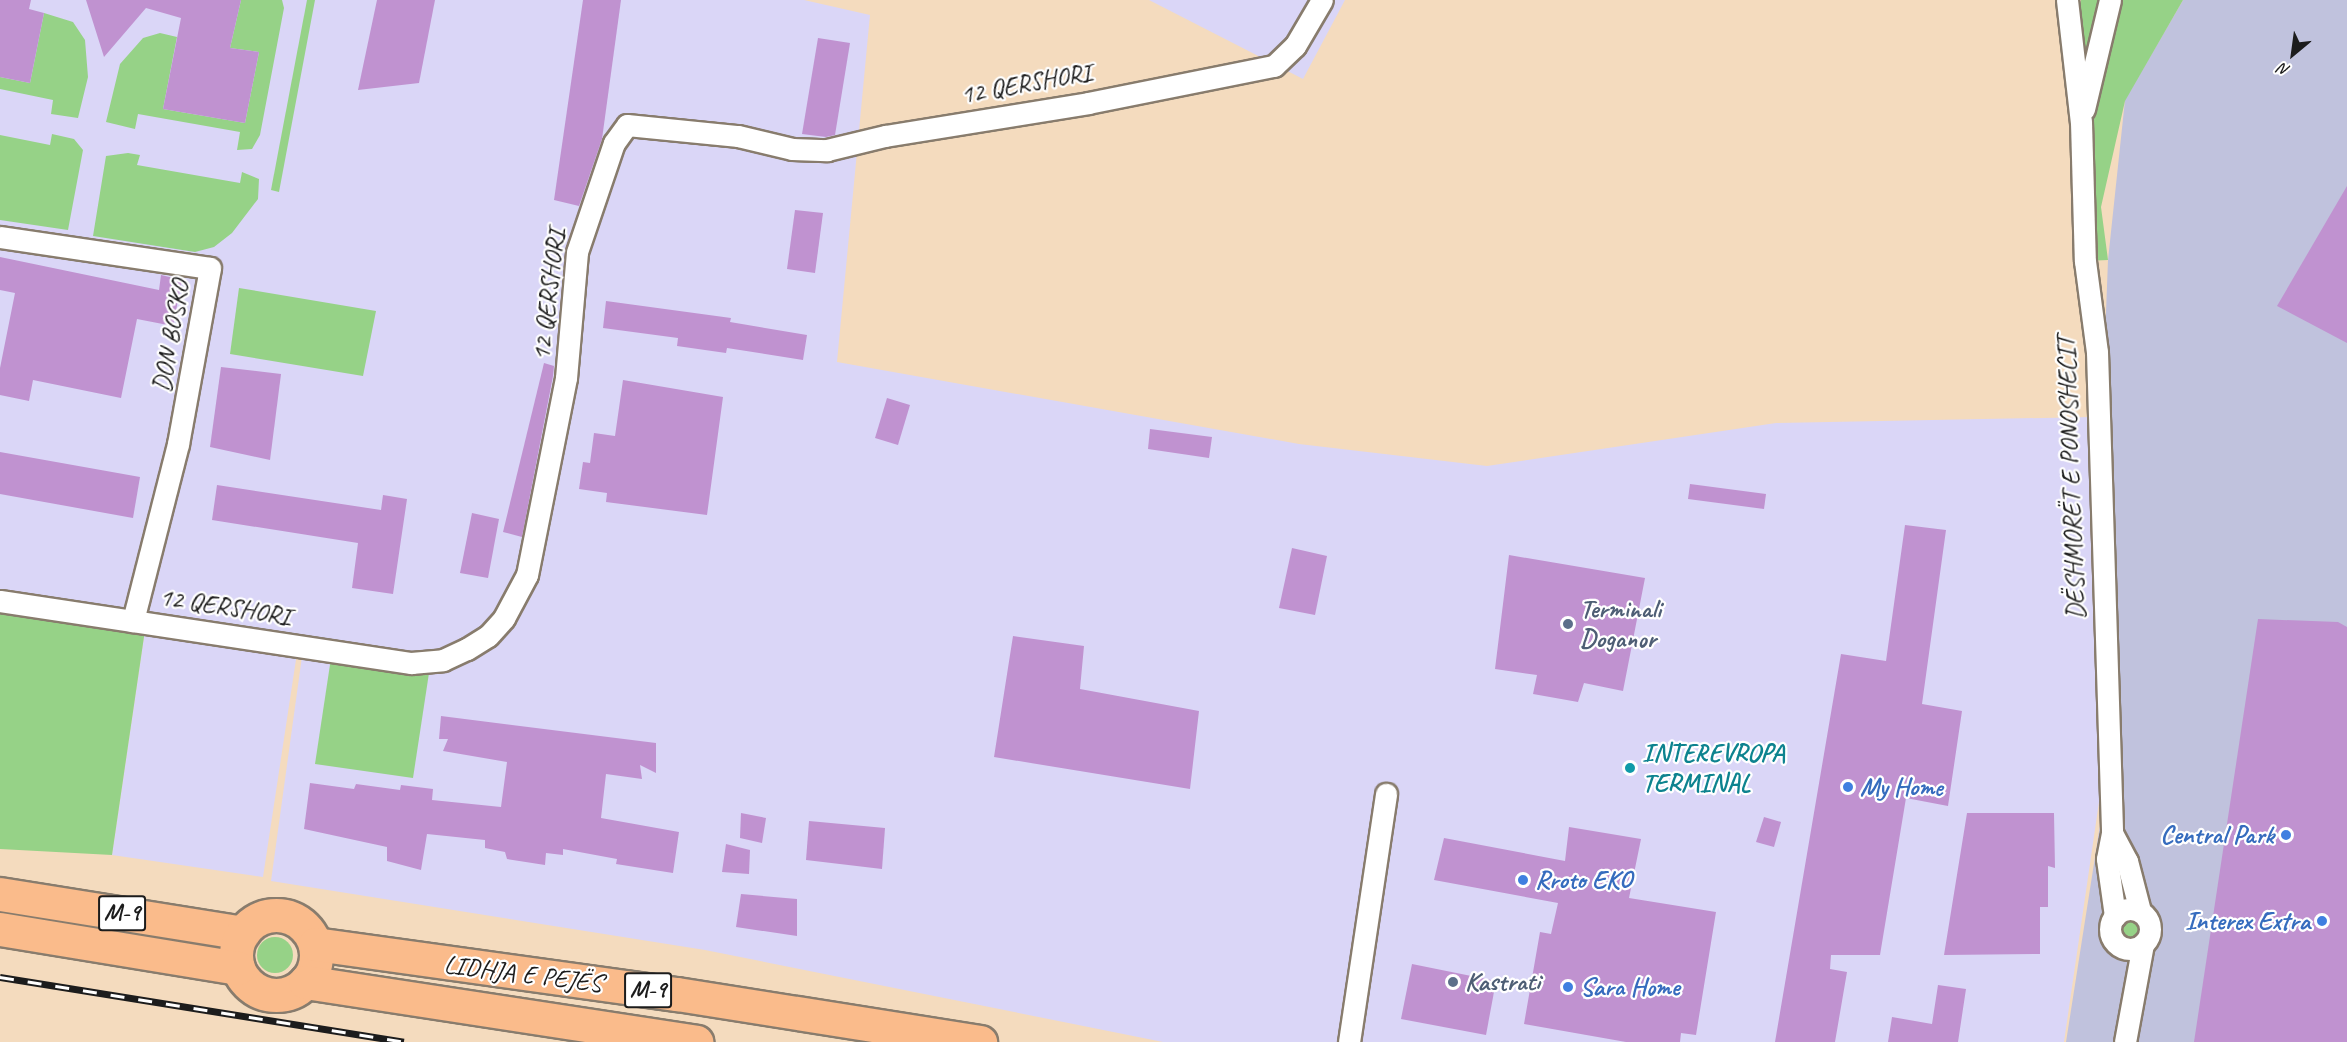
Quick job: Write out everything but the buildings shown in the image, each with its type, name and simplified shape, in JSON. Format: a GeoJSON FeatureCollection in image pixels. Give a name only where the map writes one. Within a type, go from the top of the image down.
{"type":"FeatureCollection","features":[{"type":"Feature","properties":{"kind":"highway","name":"M-9"},"geometry":{"type":"LineString","coordinates":[[0,894],[243,933]]}},
{"type":"Feature","properties":{"kind":"highway"},"geometry":{"type":"LineString","coordinates":[[276,915],[300,923],[315,944],[315,964],[305,982],[288,993],[269,994],[250,985],[238,968],[238,944],[243,933],[252,923],[276,915]]}},
{"type":"Feature","properties":{"kind":"highway","name":"M-9"},"geometry":{"type":"LineString","coordinates":[[0,929],[238,968]]}},
{"type":"Feature","properties":{"kind":"highway","name":"LIDHJA E PEJËS"},"geometry":{"type":"LineString","coordinates":[[315,944],[677,994],[980,1042]]}},
{"type":"Feature","properties":{"kind":"highway","name":"LIDHJA E PEJËS"},"geometry":{"type":"LineString","coordinates":[[305,982],[696,1042]]}},
{"type":"Feature","properties":{"kind":"street","name":"12 QERSHORI"},"geometry":{"type":"LineString","coordinates":[[0,601],[411,663],[443,660],[488,636],[518,597],[527,575],[566,378],[577,252],[614,143],[627,125],[738,136],[792,149],[827,150],[885,136],[1088,103],[1274,66],[1295,46],[1322,0]]}},
{"type":"Feature","properties":{"kind":"street"},"geometry":{"type":"LineString","coordinates":[[2067,0],[2071,42]]}},
{"type":"Feature","properties":{"kind":"street","name":"DËSHMORËT E PONOSHECIT"},"geometry":{"type":"LineString","coordinates":[[2084,0],[2071,42],[2081,122],[2085,261],[2097,352],[2112,833],[2107,859],[2115,916],[2111,934],[2121,947],[2130,1011]]}},
{"type":"Feature","properties":{"kind":"street","name":"DËSHMORËT E PONOSHECIT"},"geometry":{"type":"LineString","coordinates":[[2081,122],[2110,0]]}},
{"type":"Feature","properties":{"kind":"street","name":"DON BOSKO"},"geometry":{"type":"LineString","coordinates":[[0,237],[210,268],[178,444],[133,621]]}},
{"type":"Feature","properties":{"kind":"street"},"geometry":{"type":"LineString","coordinates":[[1349,1042],[1386,794]]}},
{"type":"Feature","properties":{"kind":"street","name":"DËSHMORËT E PONOSHECIT"},"geometry":{"type":"LineString","coordinates":[[2112,833],[2127,861],[2140,911],[2150,926],[2143,944],[2125,1042]]}},
{"type":"Feature","properties":{"kind":"street"},"geometry":{"type":"LineString","coordinates":[[2115,916],[2127,909],[2140,911]]}},
{"type":"Feature","properties":{"kind":"street"},"geometry":{"type":"LineString","coordinates":[[2121,947],[2132,949],[2143,944]]}},
{"type":"Feature","properties":{"kind":"shaded area"},"geometry":{"type":"Polygon","coordinates":[[[0,0],[804,0],[870,15],[837,362],[1299,444],[1487,466],[1776,423],[2092,417],[2106,754],[2064,1042],[1163,1042],[705,950],[271,881],[303,649],[0,602],[0,0]]]}},
{"type":"Feature","properties":{"kind":"shaded area"},"geometry":{"type":"Polygon","coordinates":[[[1149,0],[1345,0],[1303,79],[1149,0]]]}},
{"type":"Feature","properties":{"kind":"shaded area"},"geometry":{"type":"Polygon","coordinates":[[[2183,0],[2347,0],[2347,1042],[2066,1042],[2111,755],[2102,415],[2108,260],[2125,100],[2183,0]]]}},
{"type":"Feature","properties":{"kind":"shaded area"},"geometry":{"type":"Polygon","coordinates":[[[145,630],[297,653],[263,877],[112,855],[145,630]]]}},
{"type":"Feature","properties":{"kind":"green space"},"geometry":{"type":"Polygon","coordinates":[[[241,0],[282,0],[284,8],[260,135],[252,149],[237,150],[240,132],[138,114],[135,129],[106,122],[120,64],[143,38],[160,33],[177,37],[163,109],[245,123],[259,52],[230,48],[241,0]]]}},
{"type":"Feature","properties":{"kind":"green space"},"geometry":{"type":"Polygon","coordinates":[[[307,0],[315,0],[279,192],[271,190],[307,0]]]}},
{"type":"Feature","properties":{"kind":"green space"},"geometry":{"type":"Polygon","coordinates":[[[2081,0],[2183,0],[2125,101],[2101,207],[2108,260],[2085,261],[2070,38],[2081,0]]]}},
{"type":"Feature","properties":{"kind":"green space"},"geometry":{"type":"Polygon","coordinates":[[[44,13],[73,22],[85,40],[88,77],[78,118],[51,114],[53,100],[0,89],[0,77],[30,83],[44,13]]]}},
{"type":"Feature","properties":{"kind":"green space"},"geometry":{"type":"Polygon","coordinates":[[[52,134],[74,139],[83,150],[68,230],[0,220],[0,135],[50,145],[52,134]]]}},
{"type":"Feature","properties":{"kind":"green space"},"geometry":{"type":"Polygon","coordinates":[[[128,153],[140,155],[137,165],[240,183],[242,172],[259,179],[258,199],[232,233],[214,247],[195,252],[93,236],[106,156],[128,153]]]}},
{"type":"Feature","properties":{"kind":"green space"},"geometry":{"type":"Polygon","coordinates":[[[239,288],[376,311],[363,376],[230,354],[239,288]]]}},
{"type":"Feature","properties":{"kind":"green space"},"geometry":{"type":"Polygon","coordinates":[[[0,605],[145,630],[112,855],[0,849],[0,605]]]}},
{"type":"Feature","properties":{"kind":"green space"},"geometry":{"type":"Polygon","coordinates":[[[331,658],[429,673],[413,778],[315,764],[331,658]]]}},
{"type":"Feature","properties":{"kind":"green space"},"geometry":{"type":"Polygon","coordinates":[[[2130,919],[2139,923],[2143,932],[2139,941],[2130,945],[2121,941],[2117,932],[2121,923],[2130,919]]]}},
{"type":"Feature","properties":{"kind":"green space"},"geometry":{"type":"Polygon","coordinates":[[[275,937],[287,943],[293,955],[287,967],[275,973],[263,967],[257,955],[263,943],[275,937]]]}},
{"type":"Feature","properties":{"kind":"railway"},"geometry":{"type":"LineString","coordinates":[[0,977],[404,1042]]}},
{"type":"Feature","properties":{"kind":"place","name":"Terminali Doganor"},"geometry":{"type":"Point","coordinates":[1568,624]}},
{"type":"Feature","properties":{"kind":"place","name":"INTEREVROPA TERMINAL"},"geometry":{"type":"Point","coordinates":[1630,768]}},
{"type":"Feature","properties":{"kind":"place","name":"My Home"},"geometry":{"type":"Point","coordinates":[1848,787]}},
{"type":"Feature","properties":{"kind":"place","name":"Central Park"},"geometry":{"type":"Point","coordinates":[2286,835]}},
{"type":"Feature","properties":{"kind":"place","name":"Rroto EKO"},"geometry":{"type":"Point","coordinates":[1523,880]}},
{"type":"Feature","properties":{"kind":"place","name":"Interex Extra"},"geometry":{"type":"Point","coordinates":[2322,921]}},
{"type":"Feature","properties":{"kind":"place","name":"Kastrati"},"geometry":{"type":"Point","coordinates":[1453,982]}},
{"type":"Feature","properties":{"kind":"place","name":"Sara Home"},"geometry":{"type":"Point","coordinates":[1568,987]}}]}
